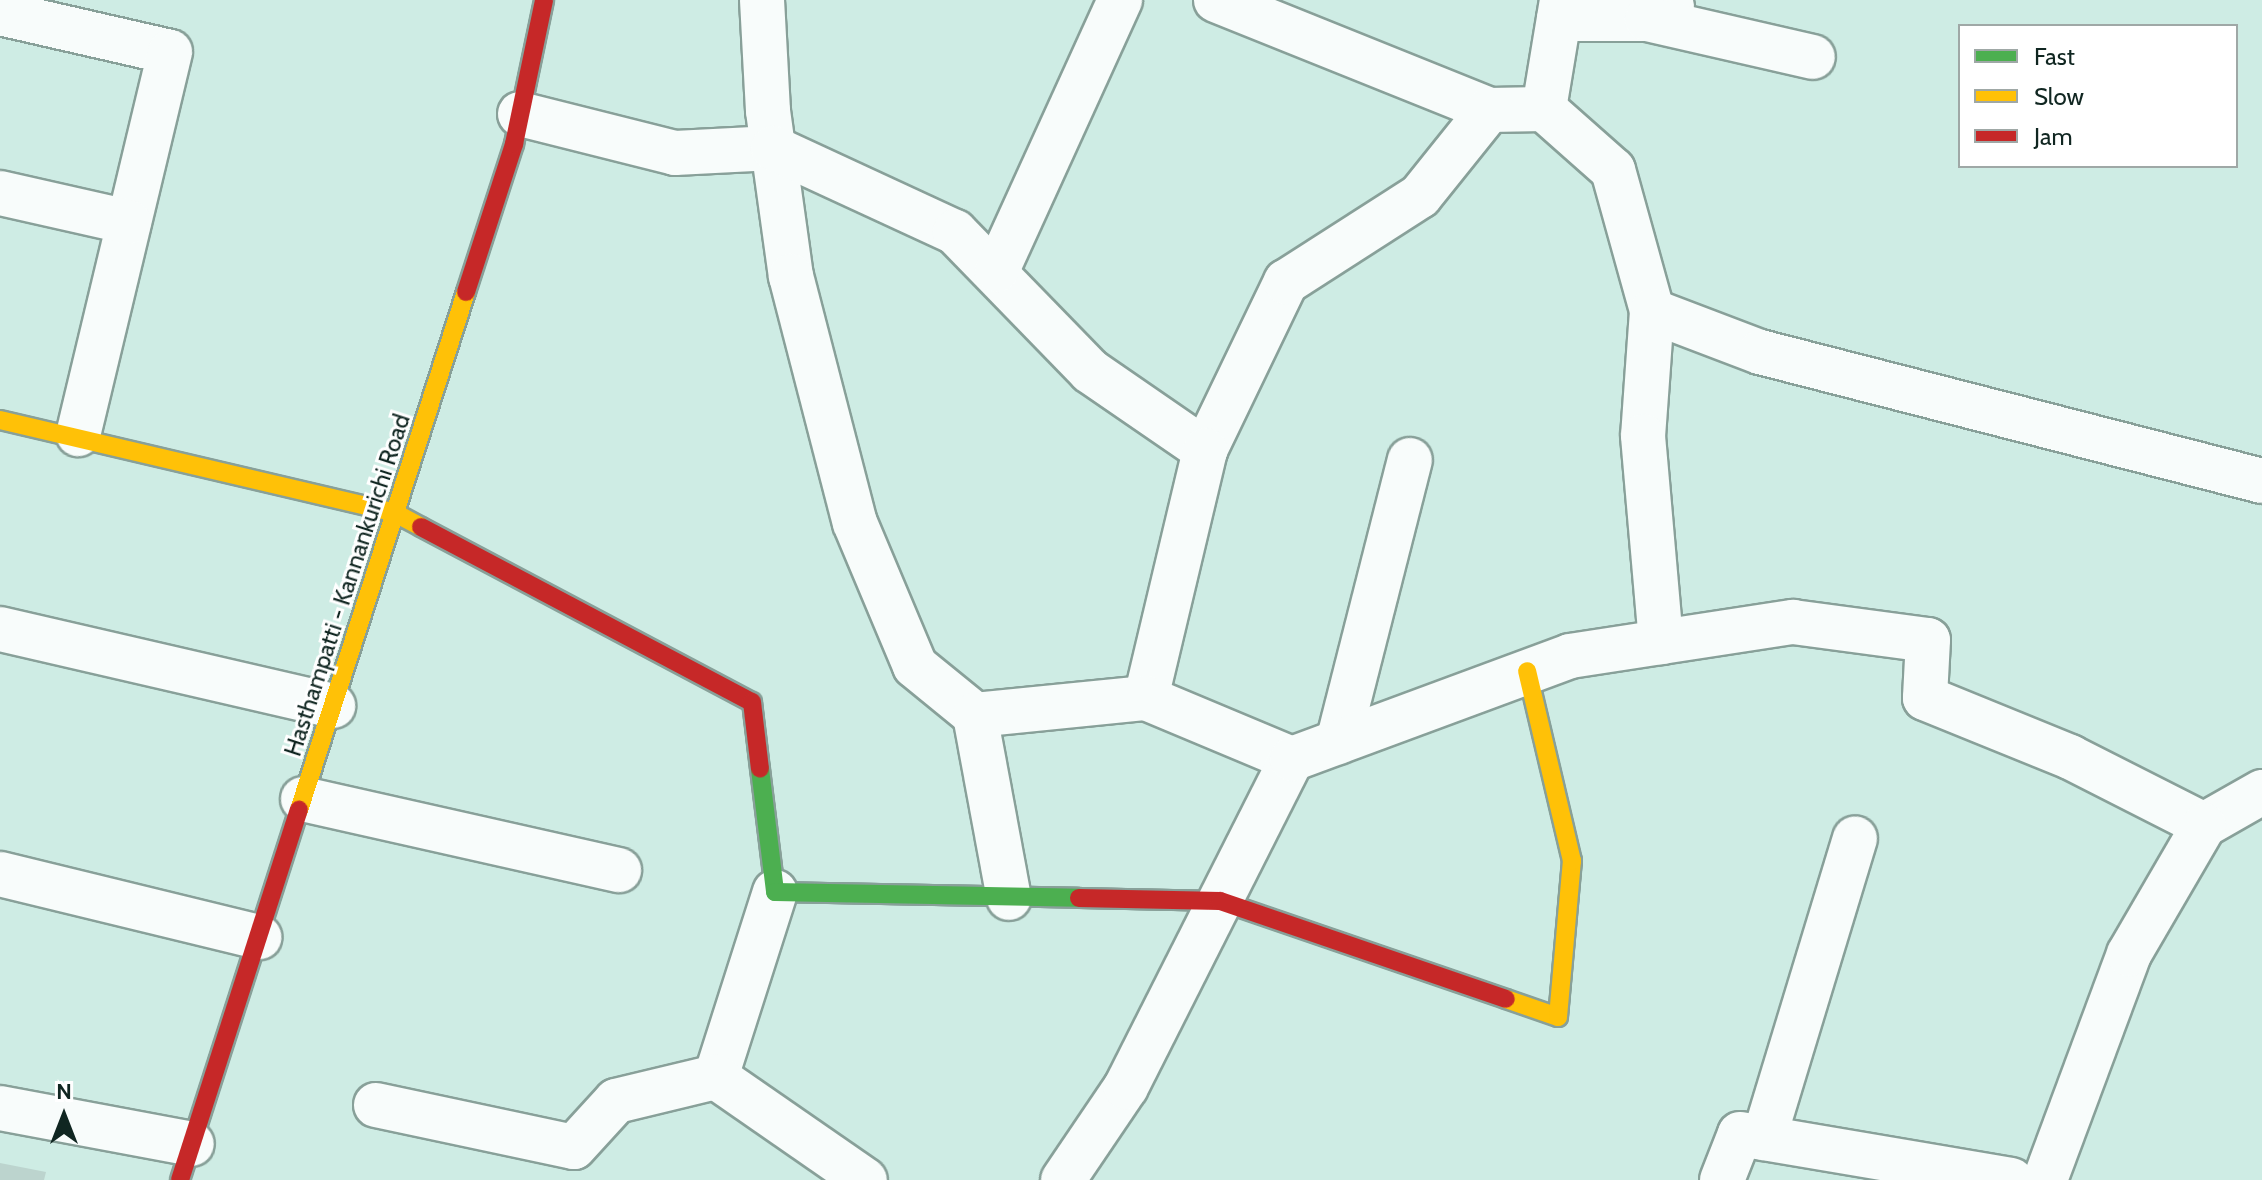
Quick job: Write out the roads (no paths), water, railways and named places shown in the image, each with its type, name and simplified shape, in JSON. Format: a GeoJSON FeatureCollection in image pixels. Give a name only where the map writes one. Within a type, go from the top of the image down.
{"type":"FeatureCollection","features":[{"type":"Feature","properties":{"kind":"street","name":"Hasthampatti - Kannankurichi Road"},"geometry":{"type":"LineString","coordinates":[[186,1162],[520,114],[544,0]]}},
{"type":"Feature","properties":{"kind":"street"},"geometry":{"type":"LineString","coordinates":[[762,0],[773,148],[791,276],[855,523],[915,666],[975,715],[1009,898]]}},
{"type":"Feature","properties":{"kind":"street"},"geometry":{"type":"LineString","coordinates":[[997,270],[1120,0]]}},
{"type":"Feature","properties":{"kind":"street"},"geometry":{"type":"LineString","coordinates":[[1216,0],[1489,110],[1544,109],[1613,170],[1652,311],[1643,436],[1661,642]]}},
{"type":"Feature","properties":{"kind":"street"},"geometry":{"type":"LineString","coordinates":[[1544,109],[1561,9],[1666,9],[1813,57]]}},
{"type":"Feature","properties":{"kind":"street"},"geometry":{"type":"LineString","coordinates":[[0,13],[170,52],[78,434]]}},
{"type":"Feature","properties":{"kind":"street"},"geometry":{"type":"LineString","coordinates":[[1146,698],[1205,450],[1286,282],[1420,196],[1489,110]]}},
{"type":"Feature","properties":{"kind":"street"},"geometry":{"type":"LineString","coordinates":[[520,114],[675,153],[773,148],[955,232],[997,270],[1090,371],[1205,450]]}},
{"type":"Feature","properties":{"kind":"street"},"geometry":{"type":"LineString","coordinates":[[0,193],[129,222]]}},
{"type":"Feature","properties":{"kind":"street"},"geometry":{"type":"LineString","coordinates":[[1652,311],[1760,352],[2262,481]]}},
{"type":"Feature","properties":{"kind":"street"},"geometry":{"type":"LineString","coordinates":[[0,420],[78,434],[395,513],[752,702],[775,892],[716,1077]]}},
{"type":"Feature","properties":{"kind":"street"},"geometry":{"type":"LineString","coordinates":[[1338,742],[1410,460]]}},
{"type":"Feature","properties":{"kind":"street"},"geometry":{"type":"LineString","coordinates":[[1063,1180],[1126,1087],[1292,759],[1570,656],[1793,622],[1928,640],[1925,698],[2070,757],[2204,825]]}},
{"type":"Feature","properties":{"kind":"street"},"geometry":{"type":"LineString","coordinates":[[0,629],[333,706]]}},
{"type":"Feature","properties":{"kind":"street"},"geometry":{"type":"LineString","coordinates":[[775,892],[1220,901],[1558,1017],[1572,861],[1527,671]]}},
{"type":"Feature","properties":{"kind":"street"},"geometry":{"type":"LineString","coordinates":[[975,715],[1146,698],[1292,759]]}},
{"type":"Feature","properties":{"kind":"street"},"geometry":{"type":"LineString","coordinates":[[2045,1180],[2129,954],[2204,825],[2262,792]]}},
{"type":"Feature","properties":{"kind":"street"},"geometry":{"type":"LineString","coordinates":[[303,799],[619,870]]}},
{"type":"Feature","properties":{"kind":"street"},"geometry":{"type":"LineString","coordinates":[[1764,1138],[1855,839]]}},
{"type":"Feature","properties":{"kind":"street"},"geometry":{"type":"LineString","coordinates":[[0,874],[259,937]]}},
{"type":"Feature","properties":{"kind":"street"},"geometry":{"type":"LineString","coordinates":[[376,1105],[574,1147],[616,1101],[716,1077],[865,1180]]}},
{"type":"Feature","properties":{"kind":"street"},"geometry":{"type":"LineString","coordinates":[[0,1108],[186,1162]]}},
{"type":"Feature","properties":{"kind":"street"},"geometry":{"type":"LineString","coordinates":[[1722,1180],[1740,1134],[2011,1180]]}}]}
